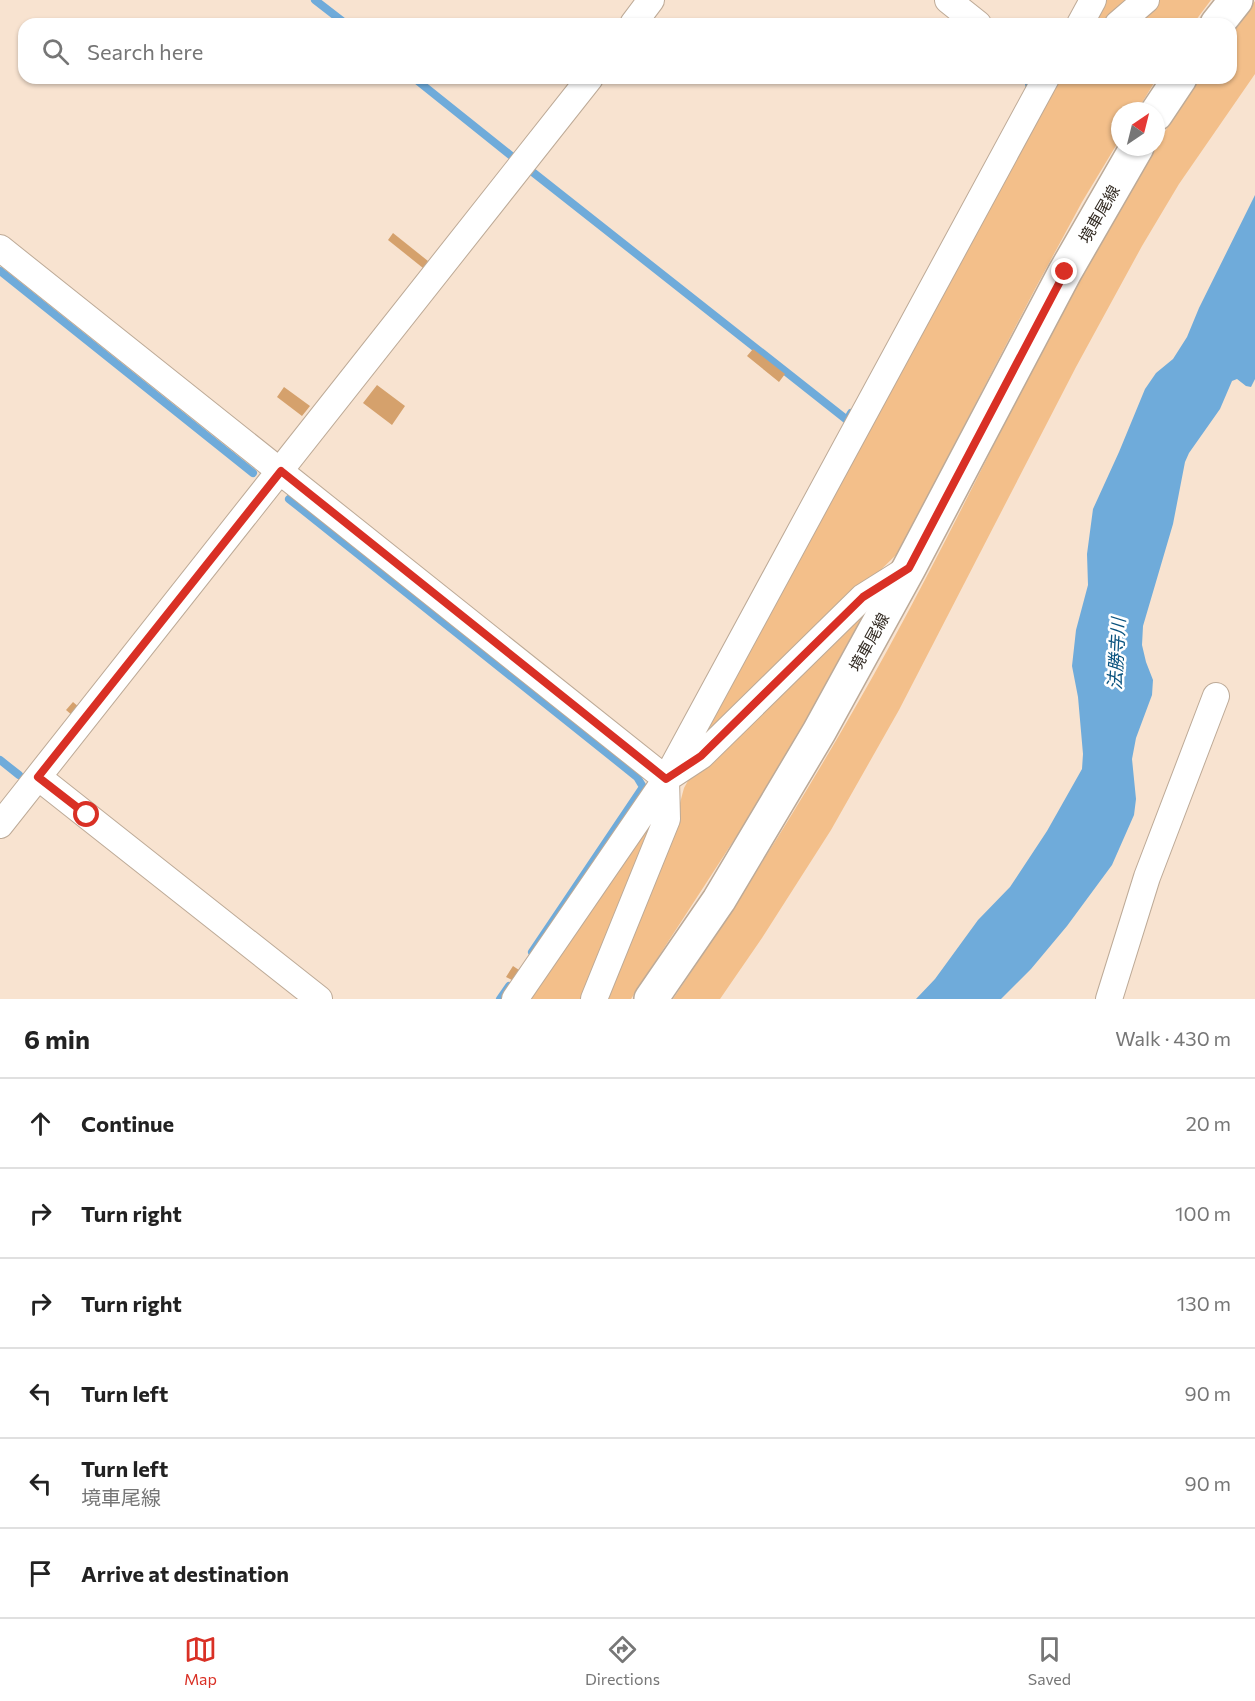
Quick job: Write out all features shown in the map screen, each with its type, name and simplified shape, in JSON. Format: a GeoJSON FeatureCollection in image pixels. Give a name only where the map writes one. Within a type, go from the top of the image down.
{"type":"FeatureCollection","features":[{"type":"Feature","properties":{"kind":"main road"},"geometry":{"type":"LineString","coordinates":[[1222,18],[1236,0]]}},
{"type":"Feature","properties":{"kind":"main road"},"geometry":{"type":"LineString","coordinates":[[1164,102],[1176,84]]}},
{"type":"Feature","properties":{"kind":"main road","name":"境車尾線"},"geometry":{"type":"LineString","coordinates":[[651,999],[719,900],[819,732],[909,568],[1065,272],[1132,156]]}},
{"type":"Feature","properties":{"kind":"street"},"geometry":{"type":"LineString","coordinates":[[638,18],[651,0]]}},
{"type":"Feature","properties":{"kind":"street"},"geometry":{"type":"LineString","coordinates":[[948,0],[970,18]]}},
{"type":"Feature","properties":{"kind":"street"},"geometry":{"type":"LineString","coordinates":[[1083,18],[1093,0]]}},
{"type":"Feature","properties":{"kind":"street"},"geometry":{"type":"LineString","coordinates":[[1125,18],[1146,0]]}},
{"type":"Feature","properties":{"kind":"street"},"geometry":{"type":"LineString","coordinates":[[0,825],[585,84]]}},
{"type":"Feature","properties":{"kind":"street"},"geometry":{"type":"LineString","coordinates":[[515,999],[666,779],[1043,84]]}},
{"type":"Feature","properties":{"kind":"street"},"geometry":{"type":"LineString","coordinates":[[0,248],[666,779],[667,819],[594,999]]}},
{"type":"Feature","properties":{"kind":"street"},"geometry":{"type":"LineString","coordinates":[[666,779],[701,756],[863,597],[909,568]]}},
{"type":"Feature","properties":{"kind":"street"},"geometry":{"type":"LineString","coordinates":[[1109,999],[1147,877],[1216,696]]}},
{"type":"Feature","properties":{"kind":"street"},"geometry":{"type":"LineString","coordinates":[[38,777],[319,999]]}},
{"type":"Feature","properties":{"kind":"shaded area"},"geometry":{"type":"Polygon","coordinates":[[[1100,0],[1139,0],[1117,18],[1090,18],[1100,0]]]}},
{"type":"Feature","properties":{"kind":"shaded area"},"geometry":{"type":"Polygon","coordinates":[[[1154,0],[1211,0],[1198,18],[1133,18],[1154,0]]]}},
{"type":"Feature","properties":{"kind":"shaded area"},"geometry":{"type":"Polygon","coordinates":[[[1255,1],[1255,74],[1179,184],[1142,246],[1076,367],[899,710],[831,830],[720,999],[673,999],[784,827],[863,694],[1074,289],[1149,157],[1165,156],[1165,131],[1194,84],[1237,84],[1237,24],[1255,1]]]}},
{"type":"Feature","properties":{"kind":"shaded area"},"geometry":{"type":"Polygon","coordinates":[[[1054,84],[1153,84],[1142,102],[1111,102],[1111,154],[1034,291],[898,553],[698,749],[713,699],[1054,84]]]}},
{"type":"Feature","properties":{"kind":"shaded area"},"geometry":{"type":"Polygon","coordinates":[[[871,606],[747,820],[631,999],[601,999],[690,777],[871,606]]]}},
{"type":"Feature","properties":{"kind":"shaded area"},"geometry":{"type":"Polygon","coordinates":[[[657,812],[586,999],[531,999],[657,812]]]}},
{"type":"Feature","properties":{"kind":"water","name":"法勝寺川"},"geometry":{"type":"Polygon","coordinates":[[[1255,195],[1255,379],[1251,387],[1237,379],[1232,381],[1220,409],[1185,462],[1173,524],[1143,626],[1142,645],[1153,680],[1152,695],[1136,738],[1132,759],[1136,799],[1134,815],[1112,865],[1067,926],[1031,969],[1001,999],[916,999],[935,979],[978,920],[1010,887],[1047,831],[1082,769],[1083,754],[1078,697],[1072,666],[1076,630],[1088,585],[1087,554],[1093,509],[1145,389],[1156,373],[1173,359],[1187,337],[1255,195]]]}},
{"type":"Feature","properties":{"kind":"building"},"geometry":{"type":"Polygon","coordinates":[[[393,233],[428,261],[423,268],[388,240],[393,233]]]}},
{"type":"Feature","properties":{"kind":"building"},"geometry":{"type":"Polygon","coordinates":[[[753,349],[785,374],[779,382],[747,356],[753,349]]]}},
{"type":"Feature","properties":{"kind":"building"},"geometry":{"type":"Polygon","coordinates":[[[377,385],[405,406],[392,425],[363,403],[377,385]]]}},
{"type":"Feature","properties":{"kind":"building"},"geometry":{"type":"Polygon","coordinates":[[[284,387],[310,406],[302,416],[277,397],[284,387]]]}},
{"type":"Feature","properties":{"kind":"building"},"geometry":{"type":"Polygon","coordinates":[[[73,702],[80,708],[73,716],[66,710],[73,702]]]}},
{"type":"Feature","properties":{"kind":"building"},"geometry":{"type":"Polygon","coordinates":[[[513,966],[519,970],[512,980],[506,977],[513,966]]]}},
{"type":"Feature","properties":{"kind":"waterway"},"geometry":{"type":"LineString","coordinates":[[315,0],[338,18]]}},
{"type":"Feature","properties":{"kind":"waterway"},"geometry":{"type":"LineString","coordinates":[[422,84],[514,158]]}},
{"type":"Feature","properties":{"kind":"waterway"},"geometry":{"type":"LineString","coordinates":[[1028,93],[1029,84]]}},
{"type":"Feature","properties":{"kind":"waterway"},"geometry":{"type":"LineString","coordinates":[[530,170],[847,420],[851,413]]}},
{"type":"Feature","properties":{"kind":"waterway"},"geometry":{"type":"LineString","coordinates":[[0,271],[253,473]]}},
{"type":"Feature","properties":{"kind":"waterway"},"geometry":{"type":"LineString","coordinates":[[289,499],[637,777],[643,787],[532,952]]}},
{"type":"Feature","properties":{"kind":"waterway"},"geometry":{"type":"LineString","coordinates":[[0,760],[19,775]]}},
{"type":"Feature","properties":{"kind":"waterway"},"geometry":{"type":"LineString","coordinates":[[500,999],[509,986]]}},
{"type":"Feature","properties":{"kind":"route"},"geometry":{"type":"LineString","coordinates":[[87,815],[38,777],[281,471],[666,779],[701,756],[863,597],[909,568],[1065,272]]}}]}
